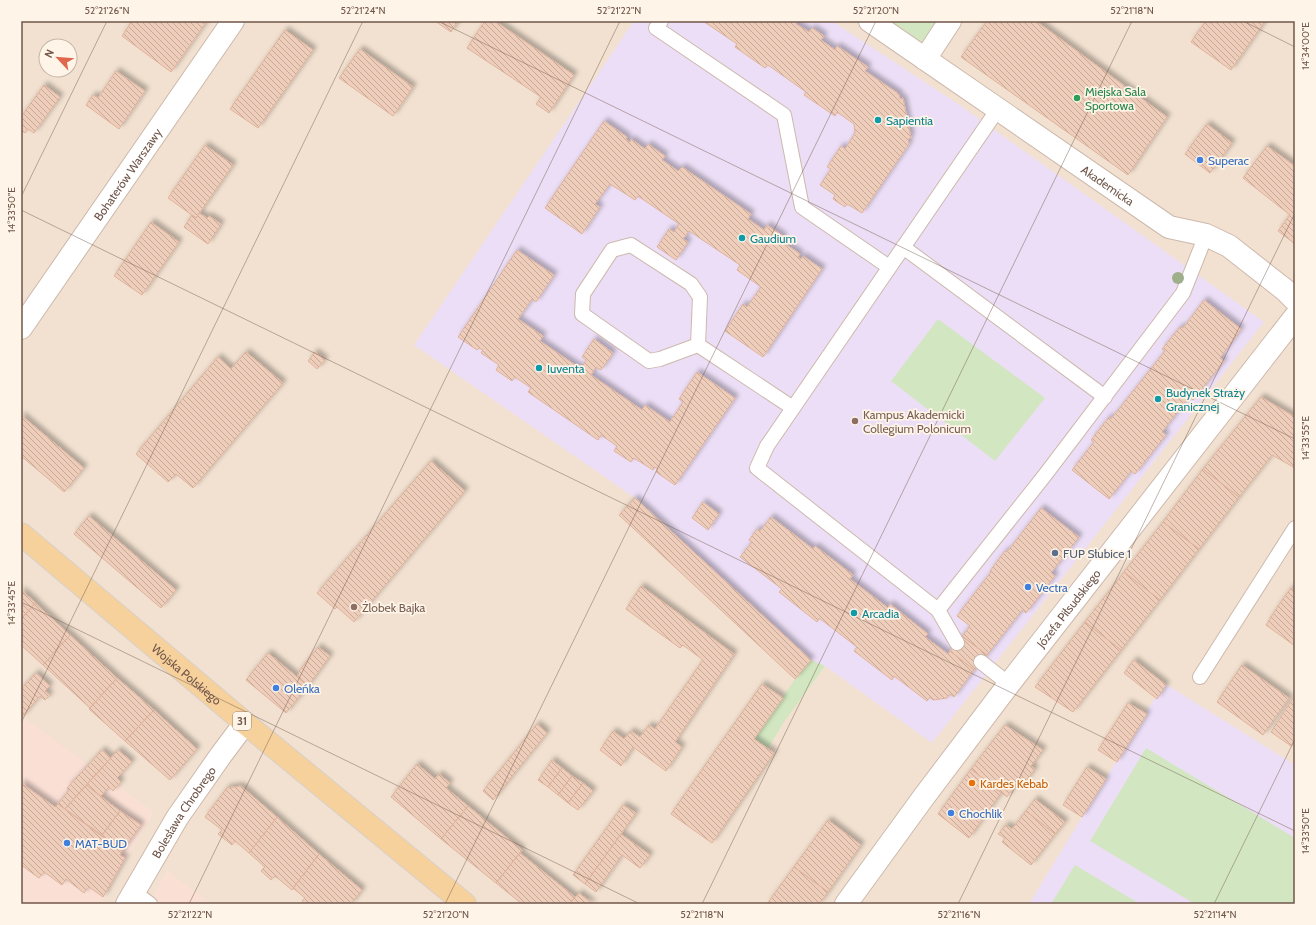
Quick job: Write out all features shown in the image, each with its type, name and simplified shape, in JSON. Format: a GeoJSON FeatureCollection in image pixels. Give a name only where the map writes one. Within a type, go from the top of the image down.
{"type":"FeatureCollection","features":[{"type":"Feature","properties":{"kind":"main road","name":"Wojska Polskiego"},"geometry":{"type":"LineString","coordinates":[[21,534],[245,723],[465,904]]}},
{"type":"Feature","properties":{"kind":"street","name":"Bohaterów Warszawy"},"geometry":{"type":"LineString","coordinates":[[21,328],[233,21]]}},
{"type":"Feature","properties":{"kind":"street","name":"Akademicka"},"geometry":{"type":"LineString","coordinates":[[870,21],[1168,227],[1206,235],[1229,246],[1285,290],[1295,300]]}},
{"type":"Feature","properties":{"kind":"street"},"geometry":{"type":"LineString","coordinates":[[925,59],[950,21]]}},
{"type":"Feature","properties":{"kind":"street","name":"Józefa Piłsudskiego"},"geometry":{"type":"LineString","coordinates":[[846,904],[923,798],[1009,684],[1295,316]]}},
{"type":"Feature","properties":{"kind":"street","name":"Bolesława Chrobrego"},"geometry":{"type":"LineString","coordinates":[[137,900],[177,818],[245,723]]}},
{"type":"Feature","properties":{"kind":"lane"},"geometry":{"type":"LineString","coordinates":[[661,21],[656,28],[784,115],[802,207],[889,267]]}},
{"type":"Feature","properties":{"kind":"lane"},"geometry":{"type":"LineString","coordinates":[[957,643],[938,610],[757,468],[767,446],[998,109]]}},
{"type":"Feature","properties":{"kind":"lane"},"geometry":{"type":"LineString","coordinates":[[938,610],[1105,397],[1183,293],[1206,235]]}},
{"type":"Feature","properties":{"kind":"lane"},"geometry":{"type":"LineString","coordinates":[[631,245],[691,284],[700,297],[698,345],[660,359],[649,361],[582,314],[583,294],[612,250],[631,245]]}},
{"type":"Feature","properties":{"kind":"lane"},"geometry":{"type":"LineString","coordinates":[[903,247],[1105,397]]}},
{"type":"Feature","properties":{"kind":"lane"},"geometry":{"type":"LineString","coordinates":[[698,345],[793,408]]}},
{"type":"Feature","properties":{"kind":"lane"},"geometry":{"type":"LineString","coordinates":[[1200,677],[1295,528]]}},
{"type":"Feature","properties":{"kind":"lane"},"geometry":{"type":"LineString","coordinates":[[981,662],[1009,684]]}},
{"type":"Feature","properties":{"kind":"shaded area"},"geometry":{"type":"Polygon","coordinates":[[[21,21],[1295,21],[1295,904],[21,904],[21,21]]]}},
{"type":"Feature","properties":{"kind":"shaded area","name":"Kampus Akademicki Collegium Polonicum"},"geometry":{"type":"Polygon","coordinates":[[[634,21],[832,21],[961,106],[1264,322],[932,743],[825,666],[811,660],[635,498],[414,345],[634,21]]]}},
{"type":"Feature","properties":{"kind":"shaded area"},"geometry":{"type":"Polygon","coordinates":[[[1164,683],[1295,765],[1295,904],[1029,904],[1164,683]]]}},
{"type":"Feature","properties":{"kind":"shaded area"},"geometry":{"type":"Polygon","coordinates":[[[21,716],[154,812],[100,904],[21,904],[21,716]]]}},
{"type":"Feature","properties":{"kind":"shaded area"},"geometry":{"type":"Polygon","coordinates":[[[167,870],[211,904],[149,904],[167,870]]]}},
{"type":"Feature","properties":{"kind":"green space"},"geometry":{"type":"Polygon","coordinates":[[[891,21],[938,21],[923,43],[891,21]]]}},
{"type":"Feature","properties":{"kind":"green space"},"geometry":{"type":"Polygon","coordinates":[[[938,319],[1045,398],[995,461],[891,381],[938,319]]]}},
{"type":"Feature","properties":{"kind":"green space"},"geometry":{"type":"Polygon","coordinates":[[[811,660],[825,666],[784,722],[768,748],[754,739],[795,679],[811,660]]]}},
{"type":"Feature","properties":{"kind":"green space"},"geometry":{"type":"Polygon","coordinates":[[[1146,748],[1295,838],[1295,904],[1195,904],[1090,841],[1146,748]]]}},
{"type":"Feature","properties":{"kind":"green space"},"geometry":{"type":"Polygon","coordinates":[[[1075,865],[1140,904],[1051,904],[1075,865]]]}},
{"type":"Feature","properties":{"kind":"building"},"geometry":{"type":"Polygon","coordinates":[[[132,21],[207,21],[171,72],[122,36],[132,21]]]}},
{"type":"Feature","properties":{"kind":"building"},"geometry":{"type":"Polygon","coordinates":[[[435,21],[458,21],[451,32],[435,21]]]}},
{"type":"Feature","properties":{"kind":"building"},"geometry":{"type":"Polygon","coordinates":[[[485,21],[495,21],[574,75],[549,113],[536,104],[541,97],[467,48],[485,21]]]}},
{"type":"Feature","properties":{"kind":"building","name":"Sapientia"},"geometry":{"type":"Polygon","coordinates":[[[703,21],[798,21],[796,24],[809,32],[812,28],[824,36],[821,40],[835,50],[837,46],[868,67],[865,71],[899,94],[900,99],[903,98],[911,138],[908,139],[909,144],[862,213],[847,204],[845,207],[833,199],[835,195],[820,185],[831,169],[827,167],[841,146],[845,149],[855,133],[854,124],[837,112],[835,116],[804,95],[806,92],[768,65],[765,68],[735,47],[737,44],[703,21]]]}},
{"type":"Feature","properties":{"kind":"building"},"geometry":{"type":"Polygon","coordinates":[[[987,21],[1036,21],[1167,117],[1128,175],[961,57],[987,21]]]}},
{"type":"Feature","properties":{"kind":"building"},"geometry":{"type":"Polygon","coordinates":[[[1206,21],[1265,21],[1231,70],[1191,42],[1206,21]]]}},
{"type":"Feature","properties":{"kind":"building"},"geometry":{"type":"Polygon","coordinates":[[[285,30],[313,50],[258,128],[230,109],[285,30]]]}},
{"type":"Feature","properties":{"kind":"building"},"geometry":{"type":"Polygon","coordinates":[[[360,49],[413,87],[393,116],[339,78],[360,49]]]}},
{"type":"Feature","properties":{"kind":"building"},"geometry":{"type":"Polygon","coordinates":[[[116,71],[145,91],[119,129],[86,105],[93,95],[98,98],[116,71]]]}},
{"type":"Feature","properties":{"kind":"building"},"geometry":{"type":"Polygon","coordinates":[[[44,85],[60,97],[34,133],[28,129],[25,133],[21,130],[21,117],[44,85]]]}},
{"type":"Feature","properties":{"kind":"building","name":"Gaudium"},"geometry":{"type":"Polygon","coordinates":[[[604,121],[627,137],[626,140],[630,142],[631,139],[645,149],[648,144],[665,156],[662,160],[678,171],[682,167],[751,214],[748,219],[764,230],[767,225],[784,237],[781,241],[800,254],[798,257],[801,259],[803,256],[822,269],[763,357],[725,331],[743,304],[747,307],[761,287],[737,270],[740,265],[689,231],[683,239],[688,242],[676,260],[657,247],[669,229],[674,232],[679,224],[638,196],[635,200],[610,184],[595,204],[600,207],[582,234],[545,208],[604,121]]]}},
{"type":"Feature","properties":{"kind":"building"},"geometry":{"type":"Polygon","coordinates":[[[1207,124],[1232,143],[1210,173],[1185,154],[1207,124]]]}},
{"type":"Feature","properties":{"kind":"building"},"geometry":{"type":"Polygon","coordinates":[[[205,145],[233,165],[196,218],[168,198],[205,145]]]}},
{"type":"Feature","properties":{"kind":"building"},"geometry":{"type":"Polygon","coordinates":[[[1267,146],[1295,166],[1295,244],[1278,231],[1290,215],[1243,178],[1267,146]]]}},
{"type":"Feature","properties":{"kind":"building"},"geometry":{"type":"Polygon","coordinates":[[[199,213],[207,218],[209,216],[221,224],[208,244],[184,227],[192,215],[196,218],[199,213]]]}},
{"type":"Feature","properties":{"kind":"building"},"geometry":{"type":"Polygon","coordinates":[[[151,222],[179,242],[142,295],[114,276],[151,222]]]}},
{"type":"Feature","properties":{"kind":"building","name":"Iuventa"},"geometry":{"type":"Polygon","coordinates":[[[517,250],[554,275],[536,302],[532,299],[518,319],[543,336],[540,341],[581,369],[586,360],[582,357],[594,339],[613,353],[601,370],[596,367],[591,375],[642,410],[645,405],[670,422],[683,402],[679,399],[697,372],[735,398],[675,485],[656,472],[658,469],[655,467],[653,470],[634,458],[631,462],[614,451],[617,446],[601,435],[598,440],[528,392],[531,388],[515,377],[512,381],[496,370],[499,365],[481,353],[483,350],[479,348],[477,350],[458,337],[517,250]]]}},
{"type":"Feature","properties":{"kind":"building","name":"Budynek Straży Granicznej"},"geometry":{"type":"Polygon","coordinates":[[[1204,300],[1241,329],[1220,358],[1224,361],[1193,400],[1189,397],[1162,432],[1166,435],[1135,474],[1131,471],[1109,499],[1072,470],[1094,442],[1091,440],[1109,417],[1111,419],[1165,351],[1162,349],[1180,327],[1183,328],[1204,300]]]}},
{"type":"Feature","properties":{"kind":"building"},"geometry":{"type":"Polygon","coordinates":[[[246,352],[283,383],[193,488],[176,474],[168,482],[136,454],[218,357],[231,369],[246,352]]]}},
{"type":"Feature","properties":{"kind":"building"},"geometry":{"type":"Polygon","coordinates":[[[315,352],[325,360],[317,369],[308,361],[315,352]]]}},
{"type":"Feature","properties":{"kind":"building"},"geometry":{"type":"Polygon","coordinates":[[[1261,397],[1295,417],[1295,468],[1272,455],[1239,497],[1203,469],[1261,397]]]}},
{"type":"Feature","properties":{"kind":"building"},"geometry":{"type":"Polygon","coordinates":[[[21,415],[84,468],[64,492],[21,456],[21,415]]]}},
{"type":"Feature","properties":{"kind":"building"},"geometry":{"type":"Polygon","coordinates":[[[431,461],[465,491],[354,622],[337,607],[335,609],[317,593],[431,461]]]}},
{"type":"Feature","properties":{"kind":"building"},"geometry":{"type":"Polygon","coordinates":[[[1203,469],[1239,497],[1199,549],[1163,522],[1203,469]]]}},
{"type":"Feature","properties":{"kind":"building"},"geometry":{"type":"Polygon","coordinates":[[[635,498],[811,660],[795,679],[619,515],[635,498]]]}},
{"type":"Feature","properties":{"kind":"building"},"geometry":{"type":"Polygon","coordinates":[[[703,502],[719,514],[708,530],[692,518],[703,502]]]}},
{"type":"Feature","properties":{"kind":"building"},"geometry":{"type":"Polygon","coordinates":[[[1041,508],[1079,537],[1051,573],[1055,576],[1026,613],[1022,610],[987,655],[962,636],[970,626],[957,616],[991,572],[990,571],[1005,551],[1007,552],[1041,508]]]}},
{"type":"Feature","properties":{"kind":"building"},"geometry":{"type":"Polygon","coordinates":[[[89,516],[176,590],[161,608],[74,534],[89,516]]]}},
{"type":"Feature","properties":{"kind":"building","name":"Arcadia"},"geometry":{"type":"Polygon","coordinates":[[[771,517],[813,549],[815,546],[853,575],[850,579],[888,608],[890,604],[928,634],[925,637],[948,654],[950,651],[974,670],[954,697],[950,694],[947,698],[933,700],[930,697],[927,701],[894,676],[892,680],[854,651],[857,647],[819,618],[817,622],[779,592],[782,589],[740,557],[752,542],[749,540],[757,529],[760,531],[771,517]]]}},
{"type":"Feature","properties":{"kind":"building"},"geometry":{"type":"Polygon","coordinates":[[[1163,522],[1199,549],[1160,600],[1124,572],[1163,522]]]}},
{"type":"Feature","properties":{"kind":"building"},"geometry":{"type":"Polygon","coordinates":[[[1124,572],[1160,600],[1121,650],[1085,622],[1124,572]]]}},
{"type":"Feature","properties":{"kind":"building"},"geometry":{"type":"Polygon","coordinates":[[[641,586],[734,654],[675,742],[682,747],[666,771],[633,747],[621,766],[600,750],[613,731],[624,739],[631,731],[640,737],[649,725],[655,729],[703,660],[683,645],[680,648],[626,609],[641,586]]]}},
{"type":"Feature","properties":{"kind":"building"},"geometry":{"type":"Polygon","coordinates":[[[1291,588],[1295,591],[1295,646],[1266,625],[1291,588]]]}},
{"type":"Feature","properties":{"kind":"building"},"geometry":{"type":"Polygon","coordinates":[[[21,590],[36,603],[21,619],[21,590]]]}},
{"type":"Feature","properties":{"kind":"building"},"geometry":{"type":"Polygon","coordinates":[[[35,603],[70,635],[43,665],[21,645],[21,619],[35,603]]]}},
{"type":"Feature","properties":{"kind":"building"},"geometry":{"type":"Polygon","coordinates":[[[1085,622],[1121,650],[1073,712],[1035,687],[1085,622]]]}},
{"type":"Feature","properties":{"kind":"building"},"geometry":{"type":"Polygon","coordinates":[[[70,635],[117,678],[90,708],[43,665],[70,635]]]}},
{"type":"Feature","properties":{"kind":"building"},"geometry":{"type":"Polygon","coordinates":[[[962,636],[987,655],[974,670],[950,651],[962,636]]]}},
{"type":"Feature","properties":{"kind":"building"},"geometry":{"type":"Polygon","coordinates":[[[318,647],[330,656],[308,686],[298,677],[299,671],[318,647]]]}},
{"type":"Feature","properties":{"kind":"building"},"geometry":{"type":"Polygon","coordinates":[[[268,653],[308,686],[286,713],[246,680],[268,653]]]}},
{"type":"Feature","properties":{"kind":"building"},"geometry":{"type":"Polygon","coordinates":[[[1134,660],[1166,685],[1157,699],[1124,673],[1134,660]]]}},
{"type":"Feature","properties":{"kind":"building"},"geometry":{"type":"Polygon","coordinates":[[[1242,665],[1289,698],[1263,735],[1217,702],[1242,665]]]}},
{"type":"Feature","properties":{"kind":"building"},"geometry":{"type":"Polygon","coordinates":[[[36,673],[50,686],[45,691],[50,695],[45,700],[40,696],[22,717],[21,689],[36,673]]]}},
{"type":"Feature","properties":{"kind":"building"},"geometry":{"type":"Polygon","coordinates":[[[117,678],[154,710],[125,741],[89,709],[117,678]]]}},
{"type":"Feature","properties":{"kind":"building"},"geometry":{"type":"Polygon","coordinates":[[[762,684],[783,698],[754,739],[774,753],[712,843],[671,814],[762,684]]]}},
{"type":"Feature","properties":{"kind":"building"},"geometry":{"type":"Polygon","coordinates":[[[1295,695],[1295,740],[1291,746],[1271,732],[1295,695]]]}},
{"type":"Feature","properties":{"kind":"building"},"geometry":{"type":"Polygon","coordinates":[[[1128,703],[1147,714],[1117,762],[1098,750],[1128,703]]]}},
{"type":"Feature","properties":{"kind":"building"},"geometry":{"type":"Polygon","coordinates":[[[154,710],[197,749],[170,780],[125,741],[154,710]]]}},
{"type":"Feature","properties":{"kind":"building"},"geometry":{"type":"Polygon","coordinates":[[[537,724],[547,733],[493,800],[483,791],[537,724]]]}},
{"type":"Feature","properties":{"kind":"building"},"geometry":{"type":"Polygon","coordinates":[[[1005,725],[1043,750],[1031,766],[1035,769],[1026,781],[1021,778],[1007,797],[971,769],[1005,725]]]}},
{"type":"Feature","properties":{"kind":"building"},"geometry":{"type":"Polygon","coordinates":[[[102,750],[111,758],[65,809],[58,804],[69,790],[67,788],[102,750]]]}},
{"type":"Feature","properties":{"kind":"building"},"geometry":{"type":"Polygon","coordinates":[[[118,750],[132,762],[117,778],[121,782],[113,791],[109,787],[101,796],[86,785],[118,750]]]}},
{"type":"Feature","properties":{"kind":"building"},"geometry":{"type":"Polygon","coordinates":[[[552,760],[562,768],[548,787],[538,780],[552,760]]]}},
{"type":"Feature","properties":{"kind":"building"},"geometry":{"type":"Polygon","coordinates":[[[417,764],[435,779],[439,774],[450,783],[446,788],[468,806],[441,839],[391,797],[417,764]]]}},
{"type":"Feature","properties":{"kind":"building"},"geometry":{"type":"Polygon","coordinates":[[[1087,767],[1106,779],[1082,817],[1063,805],[1087,767]]]}},
{"type":"Feature","properties":{"kind":"building"},"geometry":{"type":"Polygon","coordinates":[[[562,768],[572,776],[558,795],[548,787],[562,768]]]}},
{"type":"Feature","properties":{"kind":"building"},"geometry":{"type":"Polygon","coordinates":[[[971,769],[1001,793],[969,838],[938,814],[971,769]]]}},
{"type":"Feature","properties":{"kind":"building"},"geometry":{"type":"Polygon","coordinates":[[[572,776],[583,783],[568,803],[558,795],[572,776]]]}},
{"type":"Feature","properties":{"kind":"building","name":"MAT-BUD"},"geometry":{"type":"Polygon","coordinates":[[[21,783],[55,807],[58,804],[122,851],[120,855],[125,858],[103,897],[89,887],[84,893],[66,879],[62,885],[44,872],[39,878],[21,865],[21,783]]]}},
{"type":"Feature","properties":{"kind":"building"},"geometry":{"type":"Polygon","coordinates":[[[583,783],[593,791],[578,810],[568,803],[583,783]]]}},
{"type":"Feature","properties":{"kind":"building"},"geometry":{"type":"Polygon","coordinates":[[[86,785],[120,811],[102,835],[65,809],[86,785]]]}},
{"type":"Feature","properties":{"kind":"building"},"geometry":{"type":"Polygon","coordinates":[[[241,786],[277,817],[249,853],[235,841],[232,845],[218,834],[222,830],[205,817],[227,788],[241,786]]]}},
{"type":"Feature","properties":{"kind":"building"},"geometry":{"type":"Polygon","coordinates":[[[1035,799],[1065,822],[1055,834],[1026,811],[1035,799]]]}},
{"type":"Feature","properties":{"kind":"building"},"geometry":{"type":"Polygon","coordinates":[[[623,805],[636,813],[585,884],[573,875],[623,805]]]}},
{"type":"Feature","properties":{"kind":"building"},"geometry":{"type":"Polygon","coordinates":[[[468,806],[522,850],[496,883],[441,839],[468,806]]]}},
{"type":"Feature","properties":{"kind":"building"},"geometry":{"type":"Polygon","coordinates":[[[120,811],[141,825],[122,851],[102,835],[120,811]]]}},
{"type":"Feature","properties":{"kind":"building"},"geometry":{"type":"Polygon","coordinates":[[[1026,811],[1055,834],[1031,865],[1002,842],[1005,838],[998,834],[1006,825],[1012,829],[1026,811]]]}},
{"type":"Feature","properties":{"kind":"building"},"geometry":{"type":"Polygon","coordinates":[[[277,817],[319,854],[292,890],[275,876],[271,880],[261,871],[265,867],[249,853],[277,817]]]}},
{"type":"Feature","properties":{"kind":"building"},"geometry":{"type":"Polygon","coordinates":[[[828,820],[861,845],[828,892],[794,867],[828,820]]]}},
{"type":"Feature","properties":{"kind":"building"},"geometry":{"type":"Polygon","coordinates":[[[621,834],[650,855],[640,868],[622,855],[596,892],[585,884],[621,834]]]}},
{"type":"Feature","properties":{"kind":"building"},"geometry":{"type":"Polygon","coordinates":[[[520,853],[575,897],[569,904],[522,904],[496,883],[520,853]]]}},
{"type":"Feature","properties":{"kind":"building"},"geometry":{"type":"Polygon","coordinates":[[[319,854],[362,890],[351,904],[305,904],[302,901],[305,898],[293,888],[319,854]]]}},
{"type":"Feature","properties":{"kind":"building"},"geometry":{"type":"Polygon","coordinates":[[[794,867],[828,892],[819,904],[767,904],[794,867]]]}},
{"type":"Feature","properties":{"kind":"building"},"geometry":{"type":"Polygon","coordinates":[[[579,893],[593,904],[569,904],[579,893]]]}},
{"type":"Feature","properties":{"kind":"place","name":"Miejska Sala Sportowa"},"geometry":{"type":"Point","coordinates":[1077,98]}},
{"type":"Feature","properties":{"kind":"place","name":"Sapientia"},"geometry":{"type":"Point","coordinates":[878,120]}},
{"type":"Feature","properties":{"kind":"place","name":"Superac"},"geometry":{"type":"Point","coordinates":[1200,160]}},
{"type":"Feature","properties":{"kind":"place","name":"Gaudium"},"geometry":{"type":"Point","coordinates":[742,238]}},
{"type":"Feature","properties":{"kind":"place","name":"Iuventa"},"geometry":{"type":"Point","coordinates":[539,368]}},
{"type":"Feature","properties":{"kind":"place","name":"Budynek Straży Granicznej"},"geometry":{"type":"Point","coordinates":[1158,399]}},
{"type":"Feature","properties":{"kind":"place","name":"Kampus Akademicki Collegium Polonicum"},"geometry":{"type":"Point","coordinates":[855,421]}},
{"type":"Feature","properties":{"kind":"place","name":"FUP Słubice 1"},"geometry":{"type":"Point","coordinates":[1055,553]}},
{"type":"Feature","properties":{"kind":"place","name":"Vectra"},"geometry":{"type":"Point","coordinates":[1028,587]}},
{"type":"Feature","properties":{"kind":"place","name":"Żlobek Bajka"},"geometry":{"type":"Point","coordinates":[354,607]}},
{"type":"Feature","properties":{"kind":"place","name":"Arcadia"},"geometry":{"type":"Point","coordinates":[854,613]}},
{"type":"Feature","properties":{"kind":"place","name":"Oleńka"},"geometry":{"type":"Point","coordinates":[276,688]}},
{"type":"Feature","properties":{"kind":"place","name":"Kardes Kebab"},"geometry":{"type":"Point","coordinates":[972,783]}},
{"type":"Feature","properties":{"kind":"place","name":"Chochlik"},"geometry":{"type":"Point","coordinates":[951,813]}},
{"type":"Feature","properties":{"kind":"place","name":"MAT-BUD"},"geometry":{"type":"Point","coordinates":[67,843]}}]}
